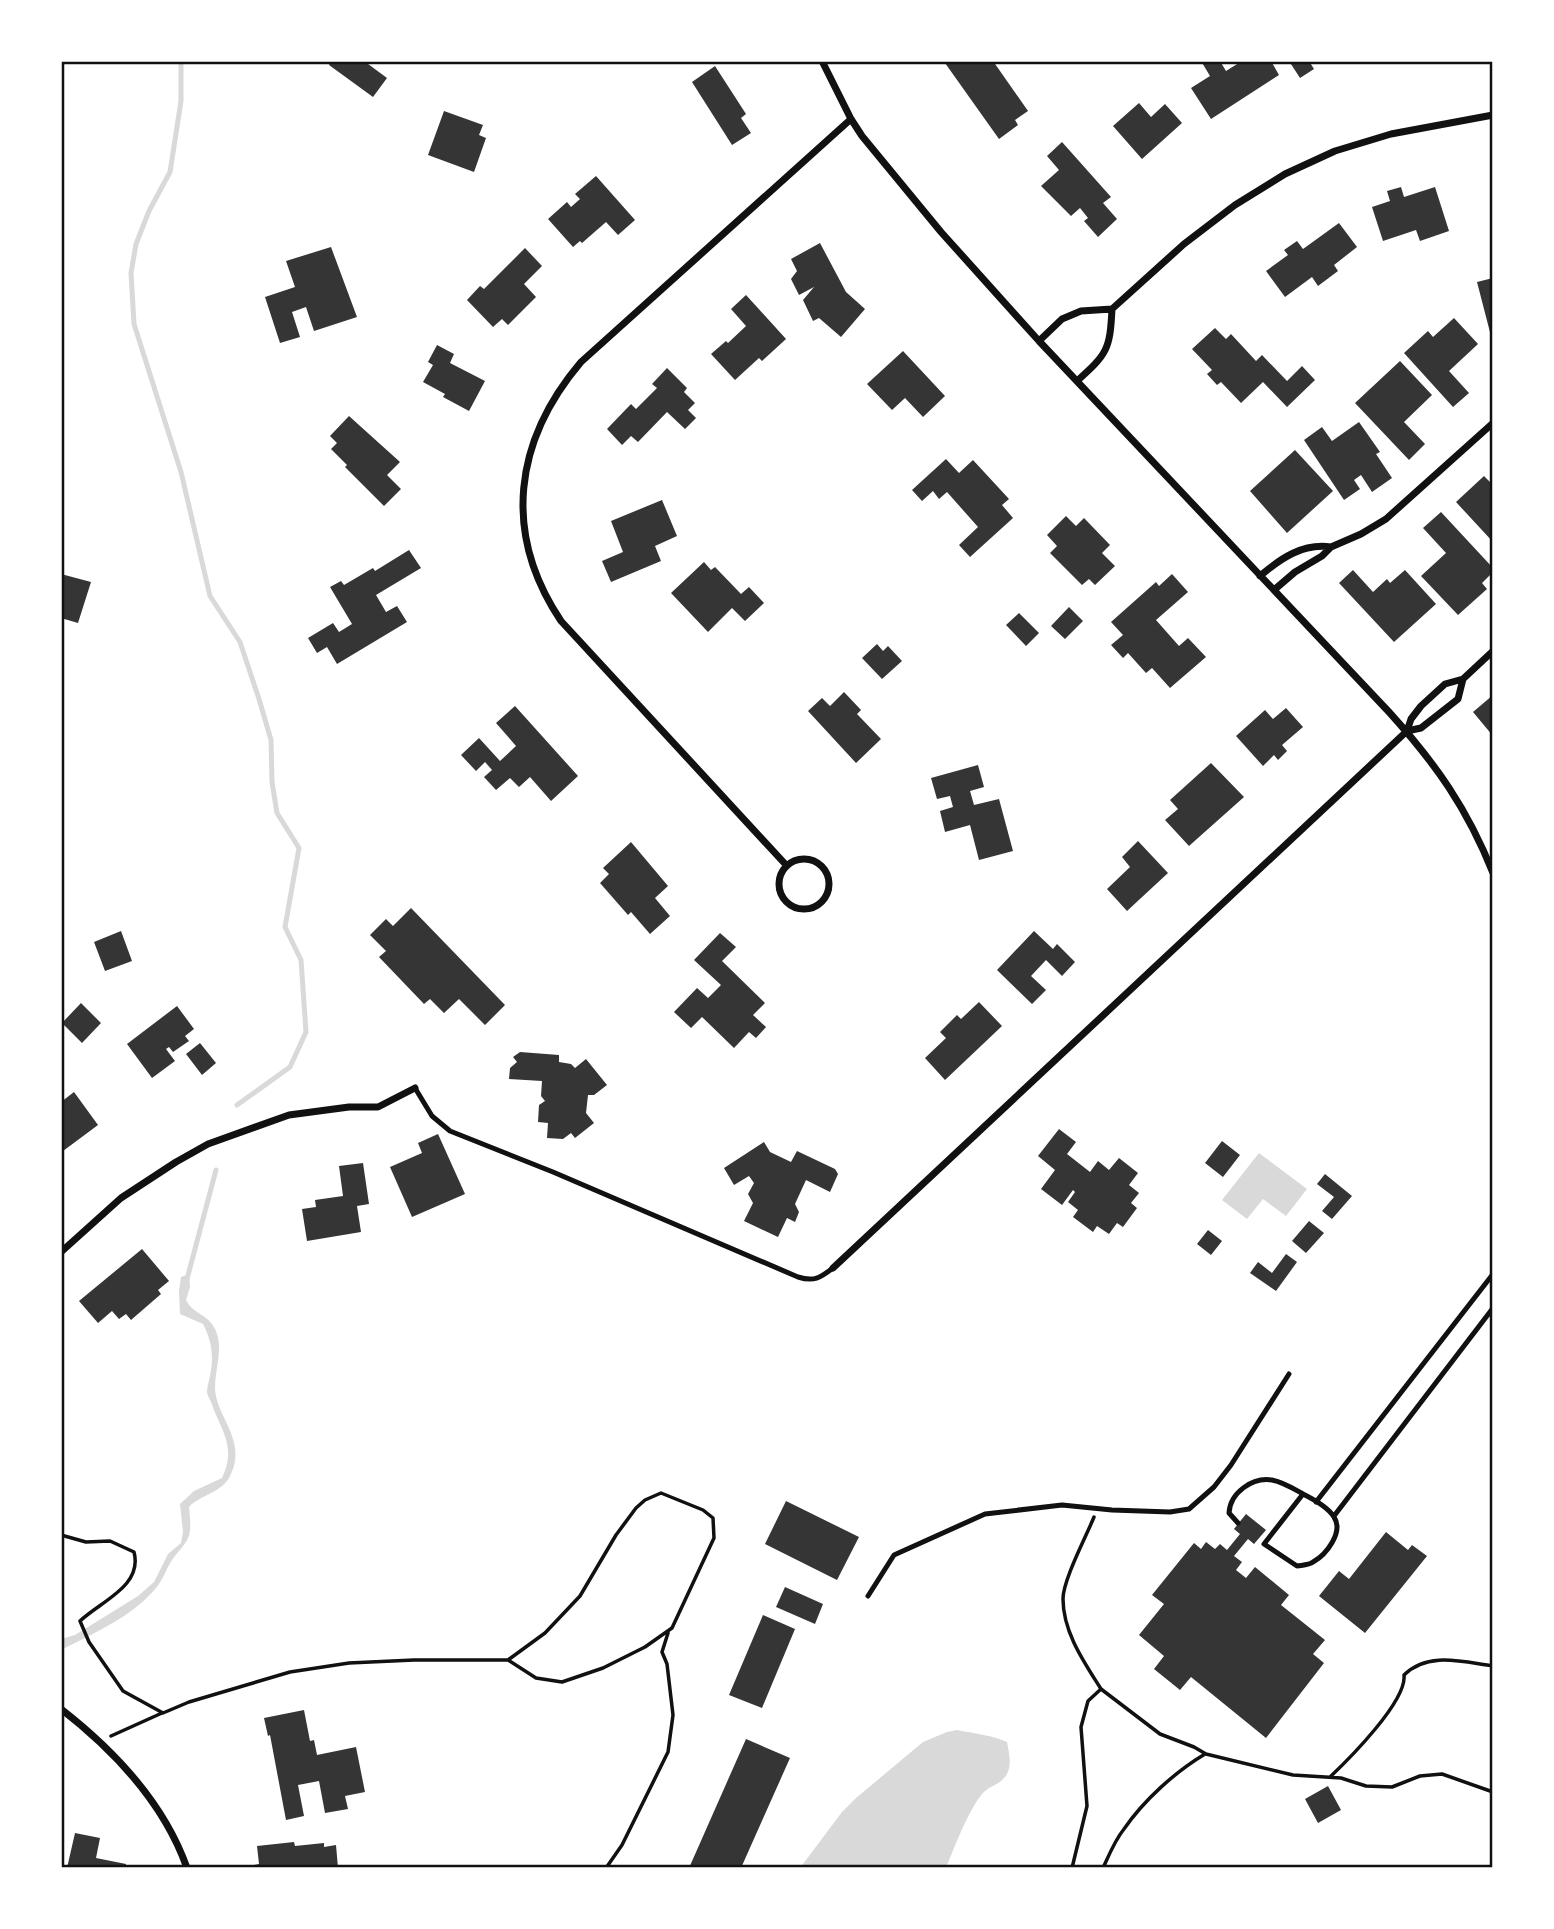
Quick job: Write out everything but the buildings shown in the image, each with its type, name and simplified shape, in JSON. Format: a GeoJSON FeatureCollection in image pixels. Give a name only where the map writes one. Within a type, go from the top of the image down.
{"type":"FeatureCollection","features":[{"type":"Feature","properties":{"kind":"street"},"geometry":{"type":"LineString","coordinates":[[822,61],[851,119],[893,175],[1038,341],[1407,732],[1448,784],[1480,840],[1493,873]]}},
{"type":"Feature","properties":{"kind":"street"},"geometry":{"type":"LineString","coordinates":[[1038,341],[1062,319],[1081,311],[1112,309],[1184,244],[1235,205],[1285,174],[1335,151],[1391,134],[1493,115]]}},
{"type":"Feature","properties":{"kind":"street"},"geometry":{"type":"LineString","coordinates":[[788,866],[561,621],[544,594],[530,558],[522,513],[523,494],[529,454],[536,435],[554,400],[581,362],[851,119]]}},
{"type":"Feature","properties":{"kind":"street"},"geometry":{"type":"LineString","coordinates":[[1077,381],[1102,358],[1111,341],[1112,309]]}},
{"type":"Feature","properties":{"kind":"street"},"geometry":{"type":"LineString","coordinates":[[1273,590],[1331,547],[1386,519],[1493,423]]}},
{"type":"Feature","properties":{"kind":"street"},"geometry":{"type":"LineString","coordinates":[[1260,576],[1277,562],[1308,546],[1331,547]]}},
{"type":"Feature","properties":{"kind":"street"},"geometry":{"type":"LineString","coordinates":[[1407,732],[1411,719],[1421,706],[1445,684],[1463,679],[1493,651]]}},
{"type":"Feature","properties":{"kind":"street"},"geometry":{"type":"LineString","coordinates":[[834,1268],[1407,732],[1427,724],[1458,699],[1463,679]]}},
{"type":"Feature","properties":{"kind":"street"},"geometry":{"type":"LineString","coordinates":[[807,859],[819,864],[824,870],[829,884],[828,891],[819,904],[805,909],[795,908],[786,902],[780,894],[779,884],[781,874],[788,866],[807,859]]}},
{"type":"Feature","properties":{"kind":"street"},"geometry":{"type":"LineString","coordinates":[[61,1252],[121,1198],[208,1144],[289,1115],[349,1107],[378,1107],[415,1088]]}},
{"type":"Feature","properties":{"kind":"street"},"geometry":{"type":"LineString","coordinates":[[61,1709],[102,1745],[154,1802],[170,1829],[187,1868]]}},
{"type":"Feature","properties":{"kind":"lane"},"geometry":{"type":"LineString","coordinates":[[415,1088],[432,1115],[450,1131],[798,1277],[811,1281],[821,1278],[834,1268]]}},
{"type":"Feature","properties":{"kind":"lane"},"geometry":{"type":"LineString","coordinates":[[1316,1502],[1493,1274]]}},
{"type":"Feature","properties":{"kind":"lane"},"geometry":{"type":"LineString","coordinates":[[1334,1516],[1493,1308]]}},
{"type":"Feature","properties":{"kind":"lane"},"geometry":{"type":"LineString","coordinates":[[869,1596],[894,1555],[985,1514],[1062,1505],[1170,1512],[1189,1509],[1214,1487],[1231,1465],[1289,1374]]}},
{"type":"Feature","properties":{"kind":"lane"},"geometry":{"type":"LineString","coordinates":[[1238,1523],[1229,1513],[1230,1504],[1236,1494],[1250,1483],[1272,1480],[1316,1502],[1334,1516],[1338,1527],[1321,1556],[1311,1564],[1297,1566],[1259,1539]]}},
{"type":"Feature","properties":{"kind":"lane"},"geometry":{"type":"LineString","coordinates":[[1264,1544],[1303,1494]]}},
{"type":"Feature","properties":{"kind":"path"},"geometry":{"type":"LineString","coordinates":[[111,1736],[190,1702],[290,1672],[349,1663],[508,1660],[536,1678],[562,1682],[603,1668],[645,1647],[673,1628],[714,1538],[713,1518],[703,1510],[661,1493],[645,1500],[616,1535],[580,1596],[545,1633],[508,1660]]}},
{"type":"Feature","properties":{"kind":"path"},"geometry":{"type":"LineString","coordinates":[[1097,1509],[1063,1597],[1066,1624],[1101,1689],[1160,1734],[1206,1754],[1293,1775],[1341,1778],[1366,1786],[1392,1787],[1420,1776],[1442,1774],[1493,1791]]}},
{"type":"Feature","properties":{"kind":"path"},"geometry":{"type":"LineString","coordinates":[[61,1535],[86,1542],[110,1541],[134,1552],[137,1565],[129,1583],[80,1621],[95,1651],[122,1691],[163,1713]]}},
{"type":"Feature","properties":{"kind":"path"},"geometry":{"type":"LineString","coordinates":[[606,1868],[622,1845],[668,1752],[673,1714],[667,1664],[662,1652],[669,1630]]}},
{"type":"Feature","properties":{"kind":"path"},"geometry":{"type":"LineString","coordinates":[[1328,1778],[1369,1737],[1400,1694],[1405,1683],[1404,1675],[1412,1668],[1432,1659],[1493,1666]]}},
{"type":"Feature","properties":{"kind":"path"},"geometry":{"type":"LineString","coordinates":[[1073,1868],[1087,1806],[1081,1727],[1088,1701],[1101,1689]]}},
{"type":"Feature","properties":{"kind":"path"},"geometry":{"type":"LineString","coordinates":[[1103,1868],[1123,1829],[1144,1805],[1174,1777],[1206,1754]]}},
{"type":"Feature","properties":{"kind":"shaded area"},"geometry":{"type":"Polygon","coordinates":[[[1259,1153],[1307,1189],[1286,1216],[1263,1199],[1247,1219],[1222,1200],[1259,1153]]]}},
{"type":"Feature","properties":{"kind":"shaded area"},"geometry":{"type":"Polygon","coordinates":[[[189,1274],[190,1287],[186,1300],[212,1324],[218,1336],[215,1388],[220,1409],[233,1440],[235,1463],[226,1482],[189,1507],[189,1536],[156,1588],[124,1616],[61,1650],[61,1639],[75,1635],[138,1596],[154,1582],[168,1554],[181,1543],[183,1532],[180,1504],[194,1491],[222,1478],[226,1467],[226,1439],[207,1392],[212,1362],[208,1337],[203,1324],[180,1314],[181,1277],[189,1274]]]}},
{"type":"Feature","properties":{"kind":"shaded area"},"geometry":{"type":"Polygon","coordinates":[[[957,1730],[1007,1742],[1010,1763],[1004,1778],[985,1791],[971,1810],[946,1868],[800,1868],[842,1812],[856,1798],[923,1742],[957,1730]]]}},
{"type":"Feature","properties":{"kind":"waterway"},"geometry":{"type":"LineString","coordinates":[[181,61],[181,101],[170,172],[149,211],[136,244],[131,273],[134,324],[181,472],[210,596],[240,642],[271,740],[272,782],[277,813],[299,848],[285,927],[301,960],[306,1032],[290,1067],[237,1105]]}},
{"type":"Feature","properties":{"kind":"waterway"},"geometry":{"type":"LineString","coordinates":[[187,1279],[216,1170]]}}]}
